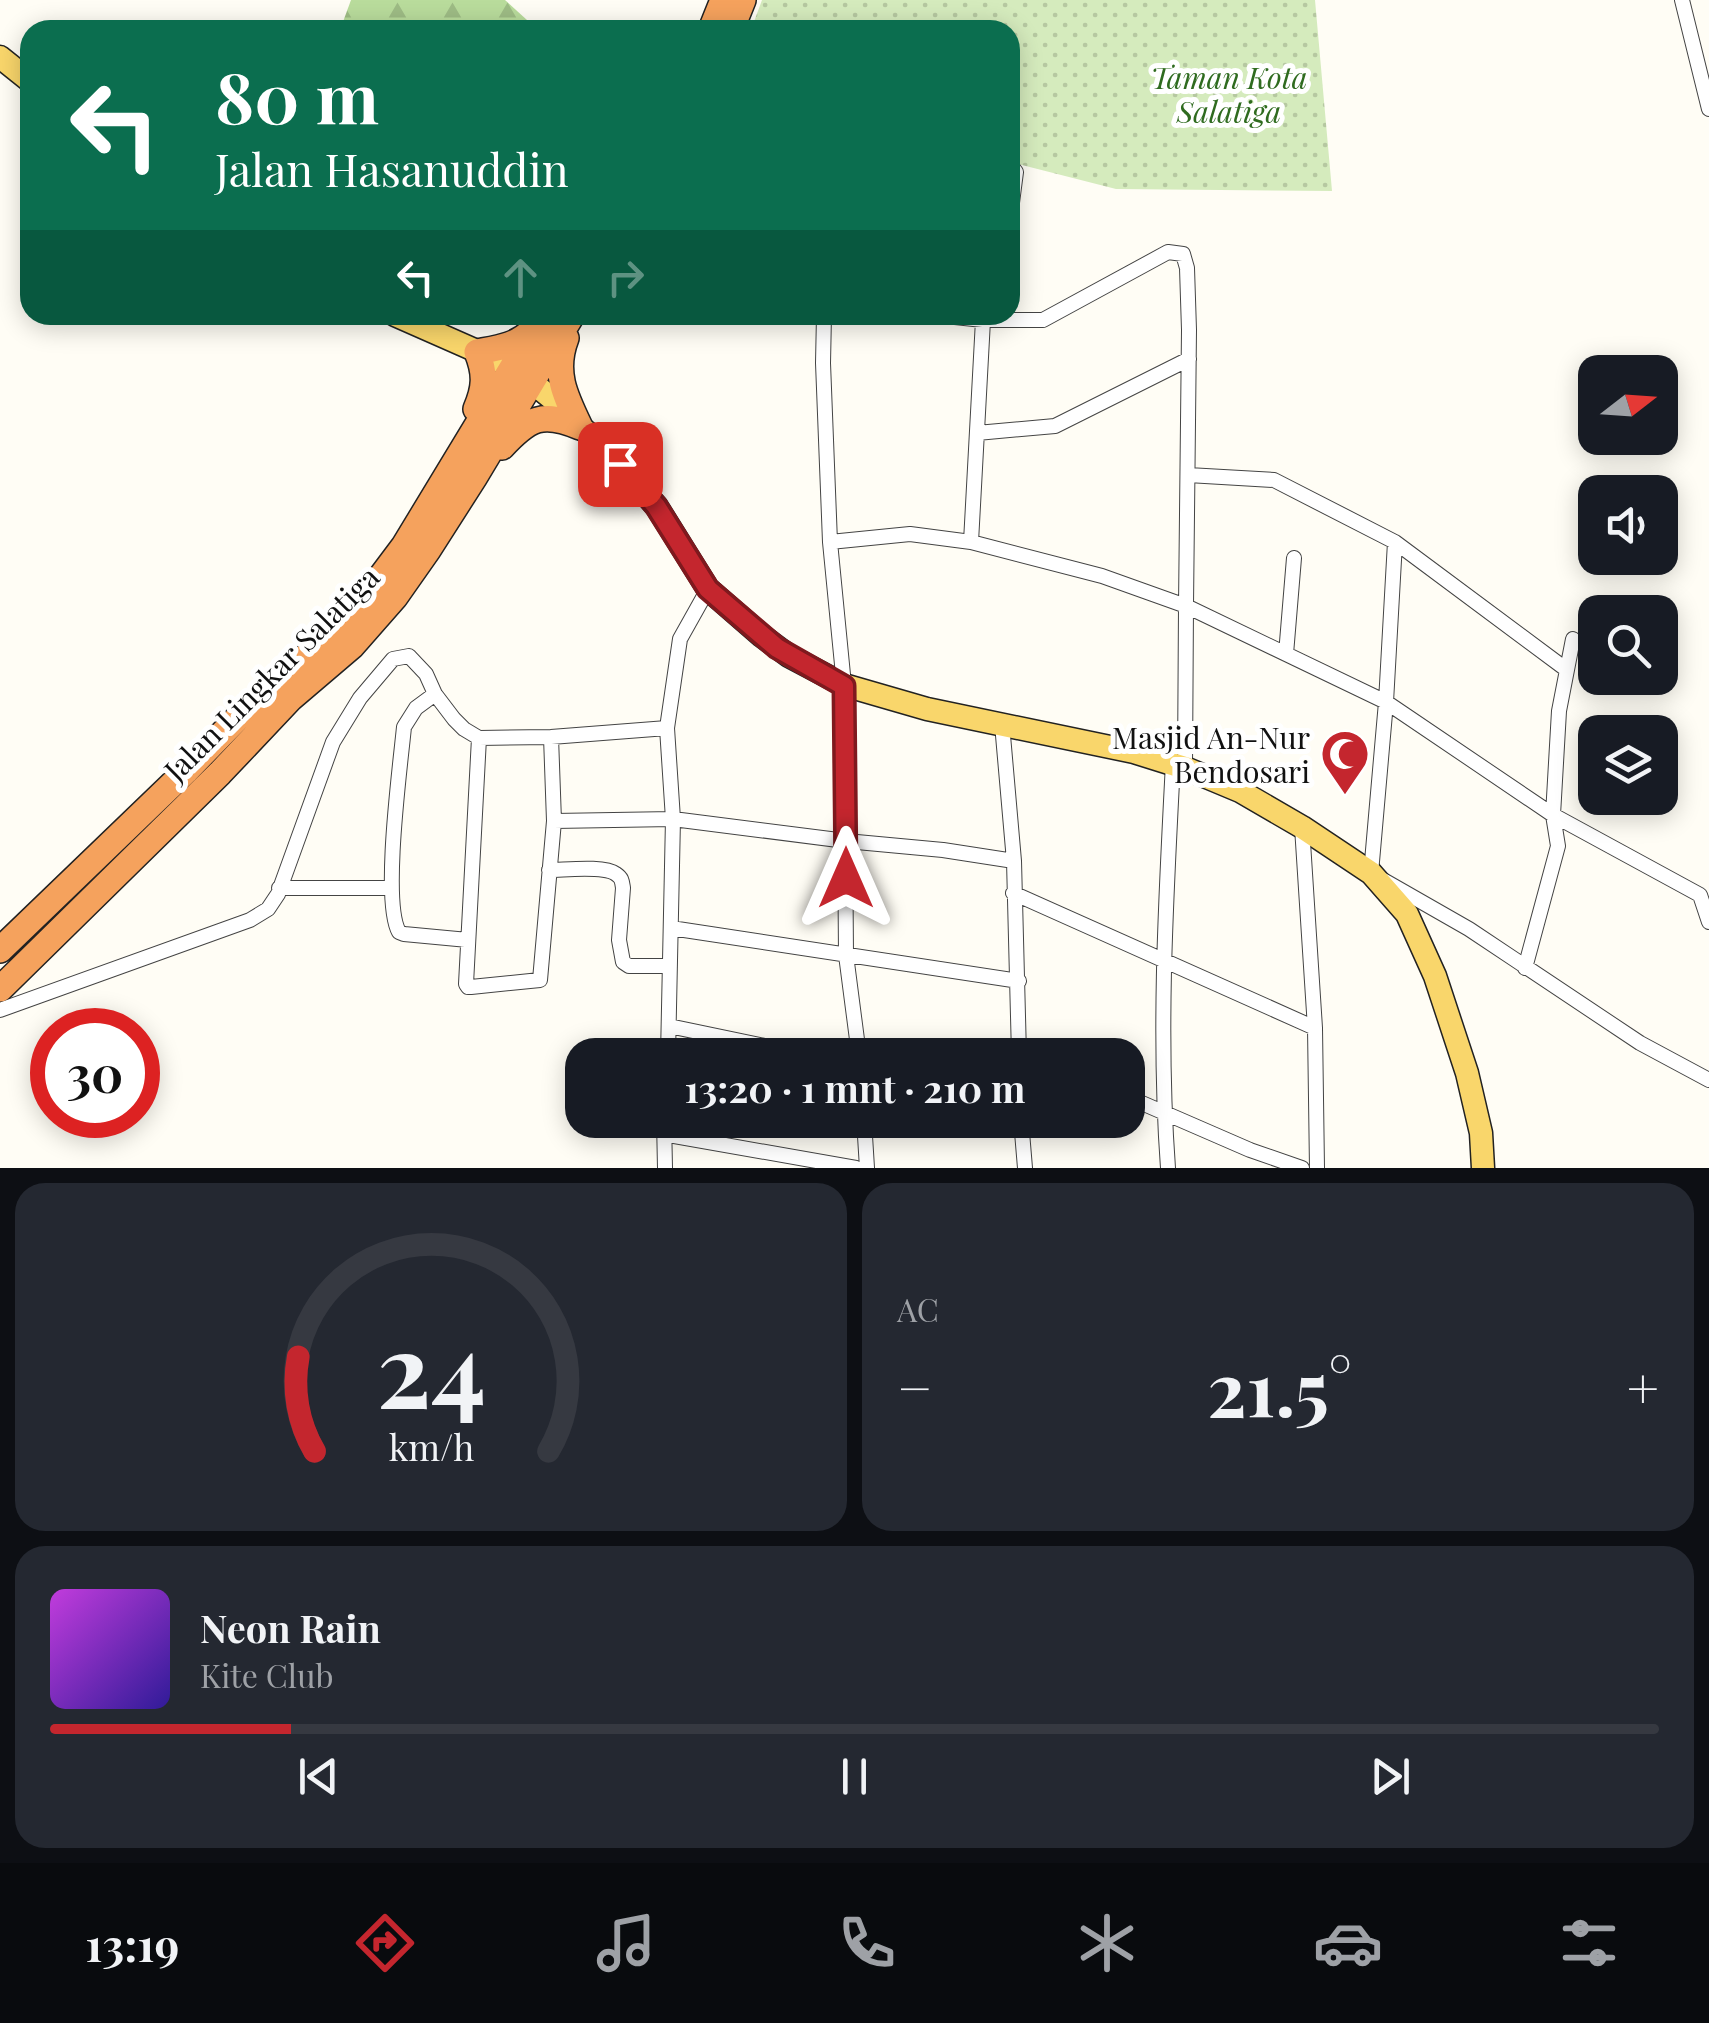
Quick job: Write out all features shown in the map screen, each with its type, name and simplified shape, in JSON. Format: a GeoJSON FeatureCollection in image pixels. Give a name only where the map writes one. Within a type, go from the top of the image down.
{"type":"FeatureCollection","features":[{"type":"Feature","properties":{"kind":"highway"},"geometry":{"type":"LineString","coordinates":[[446,478],[483,390],[478,352],[520,341],[536,325]]}},
{"type":"Feature","properties":{"kind":"highway","name":"Jalan Lingkar Salatiga"},"geometry":{"type":"LineString","coordinates":[[0,989],[291,698],[352,646],[413,572],[474,478],[522,376],[540,325]]}},
{"type":"Feature","properties":{"kind":"highway","name":"Jalan Lingkar Salatiga"},"geometry":{"type":"LineString","coordinates":[[0,950],[259,696],[323,642],[366,598],[446,478],[565,325]]}},
{"type":"Feature","properties":{"kind":"highway"},"geometry":{"type":"LineString","coordinates":[[571,325],[559,370],[580,427]]}},
{"type":"Feature","properties":{"kind":"highway"},"geometry":{"type":"LineString","coordinates":[[474,478],[515,432],[532,422],[553,418],[580,427]]}},
{"type":"Feature","properties":{"kind":"main road"},"geometry":{"type":"LineString","coordinates":[[0,58],[20,73]]}},
{"type":"Feature","properties":{"kind":"main road"},"geometry":{"type":"LineString","coordinates":[[417,325],[522,376],[555,402],[598,441],[656,506],[708,589],[777,648],[844,686],[927,709],[1134,752],[1179,766],[1240,791],[1371,873],[1406,914],[1436,976],[1467,1073],[1481,1133],[1483,1168]]}},
{"type":"Feature","properties":{"kind":"street"},"geometry":{"type":"LineString","coordinates":[[1682,0],[1709,110]]}},
{"type":"Feature","properties":{"kind":"street"},"geometry":{"type":"LineString","coordinates":[[1020,320],[1043,320],[1168,252],[1184,254],[1189,359],[1186,606],[1179,766],[1163,960],[1168,1168]]}},
{"type":"Feature","properties":{"kind":"street"},"geometry":{"type":"LineString","coordinates":[[824,325],[830,542],[844,686],[846,954],[858,1038]]}},
{"type":"Feature","properties":{"kind":"street"},"geometry":{"type":"LineString","coordinates":[[972,542],[983,325]]}},
{"type":"Feature","properties":{"kind":"street"},"geometry":{"type":"LineString","coordinates":[[977,433],[1055,426],[1189,359]]}},
{"type":"Feature","properties":{"kind":"street"},"geometry":{"type":"LineString","coordinates":[[1188,474],[1274,480],[1396,542],[1567,670]]}},
{"type":"Feature","properties":{"kind":"street"},"geometry":{"type":"LineString","coordinates":[[830,542],[910,534],[972,542],[1102,576],[1186,606],[1386,702],[1553,815],[1700,895],[1709,922]]}},
{"type":"Feature","properties":{"kind":"street"},"geometry":{"type":"LineString","coordinates":[[1396,542],[1371,873],[1469,929],[1640,1044],[1709,1080]]}},
{"type":"Feature","properties":{"kind":"street"},"geometry":{"type":"LineString","coordinates":[[1286,654],[1294,558]]}},
{"type":"Feature","properties":{"kind":"street"},"geometry":{"type":"LineString","coordinates":[[669,1038],[673,818],[667,728],[680,639],[708,589]]}},
{"type":"Feature","properties":{"kind":"street"},"geometry":{"type":"LineString","coordinates":[[1525,968],[1558,846],[1553,815],[1559,712],[1573,639]]}},
{"type":"Feature","properties":{"kind":"street"},"geometry":{"type":"LineString","coordinates":[[0,1010],[250,920],[268,909],[274,902],[333,742],[360,698],[393,659],[409,656],[464,729],[479,738],[667,728]]}},
{"type":"Feature","properties":{"kind":"street"},"geometry":{"type":"LineString","coordinates":[[435,694],[416,708],[404,727],[392,888],[394,921],[398,932],[468,940]]}},
{"type":"Feature","properties":{"kind":"street"},"geometry":{"type":"LineString","coordinates":[[1002,724],[1014,862],[1022,1038]]}},
{"type":"Feature","properties":{"kind":"street"},"geometry":{"type":"LineString","coordinates":[[479,738],[468,987],[540,980],[554,820],[551,737]]}},
{"type":"Feature","properties":{"kind":"street"},"geometry":{"type":"LineString","coordinates":[[554,820],[673,818],[1014,862]]}},
{"type":"Feature","properties":{"kind":"street"},"geometry":{"type":"LineString","coordinates":[[1302,827],[1314,1028],[1317,1168]]}},
{"type":"Feature","properties":{"kind":"street"},"geometry":{"type":"LineString","coordinates":[[550,870],[604,869],[618,875],[623,888],[619,940],[623,962],[630,966],[668,966]]}},
{"type":"Feature","properties":{"kind":"street"},"geometry":{"type":"LineString","coordinates":[[279,888],[392,888]]}},
{"type":"Feature","properties":{"kind":"street"},"geometry":{"type":"LineString","coordinates":[[1013,893],[1314,1028]]}},
{"type":"Feature","properties":{"kind":"street"},"geometry":{"type":"LineString","coordinates":[[671,928],[1019,980]]}},
{"type":"Feature","properties":{"kind":"street"},"geometry":{"type":"LineString","coordinates":[[670,1026],[727,1038]]}},
{"type":"Feature","properties":{"kind":"street"},"geometry":{"type":"LineString","coordinates":[[1145,1105],[1302,1168]]}},
{"type":"Feature","properties":{"kind":"street"},"geometry":{"type":"LineString","coordinates":[[664,1138],[665,1168]]}},
{"type":"Feature","properties":{"kind":"street"},"geometry":{"type":"LineString","coordinates":[[715,1138],[856,1168]]}},
{"type":"Feature","properties":{"kind":"street"},"geometry":{"type":"LineString","coordinates":[[865,1138],[867,1168]]}},
{"type":"Feature","properties":{"kind":"street"},"geometry":{"type":"LineString","coordinates":[[1022,1138],[1025,1168]]}},
{"type":"Feature","properties":{"kind":"green space"},"geometry":{"type":"Polygon","coordinates":[[[351,0],[505,0],[527,20],[344,20],[351,0]]]}},
{"type":"Feature","properties":{"kind":"green space","name":"Taman Kota Salatiga"},"geometry":{"type":"Polygon","coordinates":[[[762,0],[1315,0],[1332,191],[1116,189],[1020,165],[1020,20],[755,20],[762,0]]]}},
{"type":"Feature","properties":{"kind":"place","name":"Masjid An-Nur Bendosari"},"geometry":{"type":"Point","coordinates":[1345,796]}},
{"type":"Feature","properties":{"kind":"route"},"geometry":{"type":"LineString","coordinates":[[620,464],[656,506],[708,589],[777,648],[844,686],[846,878]]}}]}
